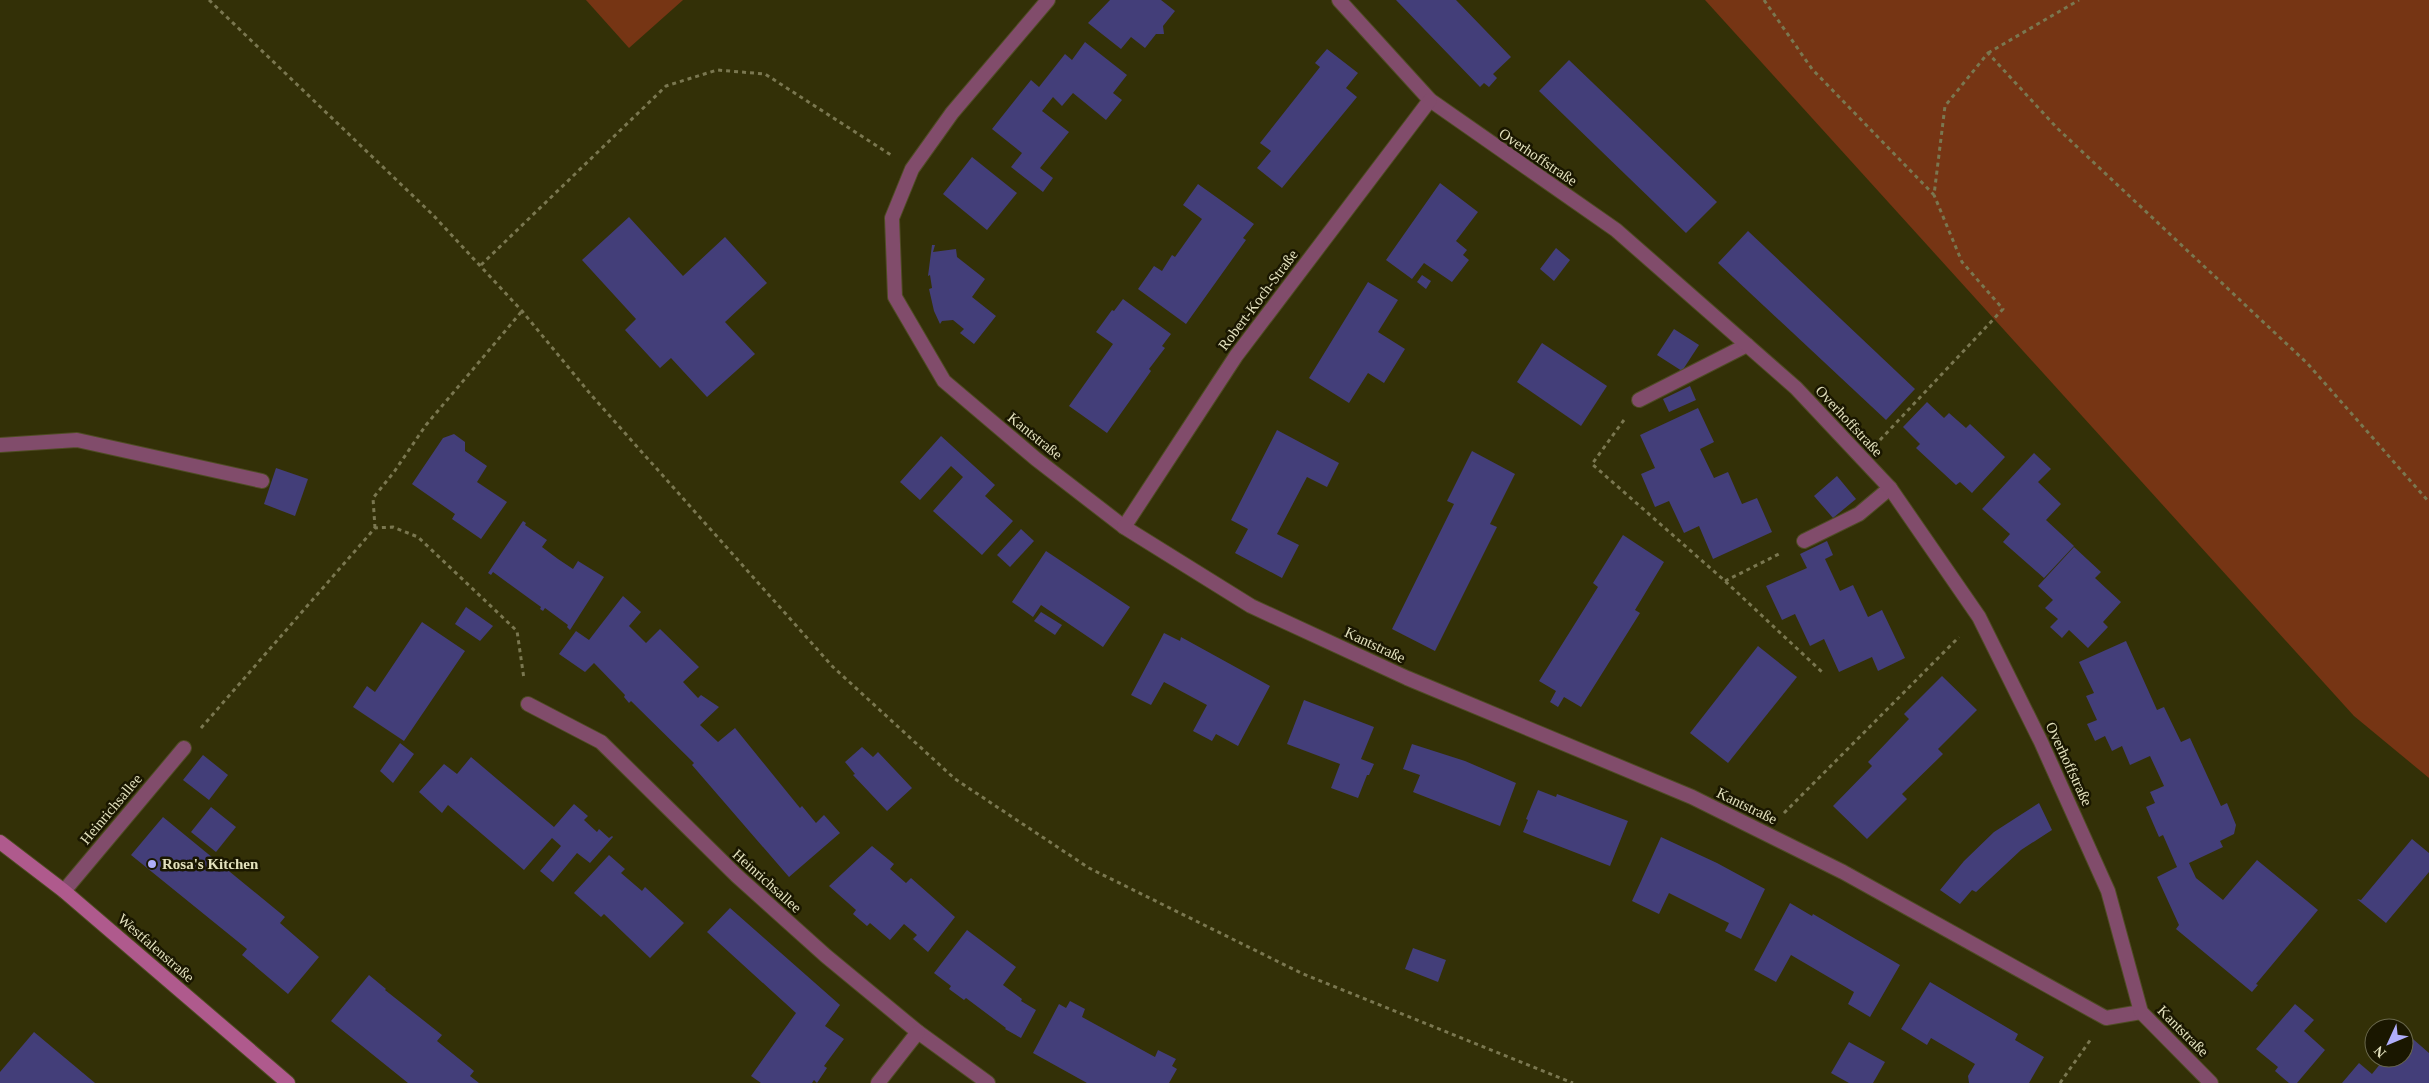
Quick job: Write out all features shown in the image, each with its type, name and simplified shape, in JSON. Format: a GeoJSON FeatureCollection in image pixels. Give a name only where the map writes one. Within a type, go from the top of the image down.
{"type":"FeatureCollection","features":[{"type":"Feature","properties":{"kind":"main road","name":"Westfalenstraße"},"geometry":{"type":"LineString","coordinates":[[0,842],[64,891],[288,1083]]}},
{"type":"Feature","properties":{"kind":"street","name":"Kantstraße"},"geometry":{"type":"LineString","coordinates":[[1048,0],[952,113],[912,169],[892,218],[895,297],[944,381],[1036,459],[1124,527],[1260,610],[1407,678],[1692,798],[1765,833],[1843,872],[2106,1018],[2141,1012],[2211,1083]]}},
{"type":"Feature","properties":{"kind":"street","name":"Overhoffstraße"},"geometry":{"type":"LineString","coordinates":[[1339,0],[1430,100],[1616,230],[1796,388],[1890,488],[1979,616],[2041,742],[2108,891],[2141,1012]]}},
{"type":"Feature","properties":{"kind":"street","name":"Robert-Koch-Straße"},"geometry":{"type":"LineString","coordinates":[[1124,527],[1236,356],[1430,100]]}},
{"type":"Feature","properties":{"kind":"street"},"geometry":{"type":"LineString","coordinates":[[1639,400],[1747,345]]}},
{"type":"Feature","properties":{"kind":"street"},"geometry":{"type":"LineString","coordinates":[[0,446],[78,440],[262,481]]}},
{"type":"Feature","properties":{"kind":"street"},"geometry":{"type":"LineString","coordinates":[[1804,541],[1859,514],[1890,488]]}},
{"type":"Feature","properties":{"kind":"street","name":"Heinrichsallee"},"geometry":{"type":"LineString","coordinates":[[528,704],[601,742],[736,876],[826,956],[918,1032],[988,1083]]}},
{"type":"Feature","properties":{"kind":"street","name":"Heinrichsallee"},"geometry":{"type":"LineString","coordinates":[[64,891],[184,748]]}},
{"type":"Feature","properties":{"kind":"street"},"geometry":{"type":"LineString","coordinates":[[878,1083],[918,1032]]}},
{"type":"Feature","properties":{"kind":"path"},"geometry":{"type":"LineString","coordinates":[[209,0],[434,215],[522,311],[599,403],[833,667],[955,779],[1088,868],[1301,973],[1573,1083]]}},
{"type":"Feature","properties":{"kind":"path"},"geometry":{"type":"LineString","coordinates":[[1764,0],[1812,69],[1934,195],[1962,262],[2003,308],[1862,458]]}},
{"type":"Feature","properties":{"kind":"path"},"geometry":{"type":"LineString","coordinates":[[1934,195],[1945,106],[1988,53],[2079,0]]}},
{"type":"Feature","properties":{"kind":"path"},"geometry":{"type":"LineString","coordinates":[[1988,53],[2057,128],[2308,364],[2429,502]]}},
{"type":"Feature","properties":{"kind":"path"},"geometry":{"type":"LineString","coordinates":[[481,265],[666,86],[717,70],[765,74],[912,169]]}},
{"type":"Feature","properties":{"kind":"path"},"geometry":{"type":"LineString","coordinates":[[184,748],[374,528],[373,498],[394,472],[426,425],[522,311]]}},
{"type":"Feature","properties":{"kind":"path"},"geometry":{"type":"LineString","coordinates":[[1639,400],[1592,464],[1725,581],[1822,672]]}},
{"type":"Feature","properties":{"kind":"path"},"geometry":{"type":"LineString","coordinates":[[374,528],[393,527],[418,537],[518,631],[528,704]]}},
{"type":"Feature","properties":{"kind":"path"},"geometry":{"type":"LineString","coordinates":[[1725,581],[1804,541]]}},
{"type":"Feature","properties":{"kind":"path"},"geometry":{"type":"LineString","coordinates":[[1765,833],[1979,616]]}},
{"type":"Feature","properties":{"kind":"path"},"geometry":{"type":"LineString","coordinates":[[2060,1083],[2106,1018]]}},
{"type":"Feature","properties":{"kind":"shaded area"},"geometry":{"type":"Polygon","coordinates":[[[586,0],[683,0],[629,48],[586,0]]]}},
{"type":"Feature","properties":{"kind":"shaded area"},"geometry":{"type":"Polygon","coordinates":[[[1705,0],[2429,0],[2429,778],[2354,716],[1705,0]]]}},
{"type":"Feature","properties":{"kind":"building"},"geometry":{"type":"Polygon","coordinates":[[[1110,0],[1161,0],[1175,11],[1163,26],[1164,34],[1156,34],[1145,48],[1131,37],[1121,49],[1088,23],[1110,0]]]}},
{"type":"Feature","properties":{"kind":"building"},"geometry":{"type":"Polygon","coordinates":[[[1396,0],[1456,0],[1511,57],[1493,74],[1497,78],[1489,87],[1484,83],[1480,87],[1396,0]]]}},
{"type":"Feature","properties":{"kind":"building"},"geometry":{"type":"Polygon","coordinates":[[[1085,42],[1127,75],[1113,93],[1122,100],[1106,120],[1073,93],[1062,106],[1053,97],[1042,111],[1069,132],[1040,168],[1053,178],[1043,192],[1011,167],[1022,153],[992,129],[1031,80],[1039,87],[1065,54],[1072,60],[1085,42]]]}},
{"type":"Feature","properties":{"kind":"building"},"geometry":{"type":"Polygon","coordinates":[[[1327,49],[1358,73],[1346,88],[1357,97],[1282,188],[1257,168],[1271,151],[1260,143],[1320,67],[1315,63],[1327,49]]]}},
{"type":"Feature","properties":{"kind":"building"},"geometry":{"type":"Polygon","coordinates":[[[1569,60],[1717,202],[1686,233],[1539,91],[1569,60]]]}},
{"type":"Feature","properties":{"kind":"building"},"geometry":{"type":"Polygon","coordinates":[[[972,157],[1017,193],[987,230],[943,194],[972,157]]]}},
{"type":"Feature","properties":{"kind":"building"},"geometry":{"type":"Polygon","coordinates":[[[1440,183],[1478,212],[1456,241],[1467,250],[1463,255],[1469,260],[1452,282],[1424,263],[1412,279],[1386,260],[1440,183]]]}},
{"type":"Feature","properties":{"kind":"building"},"geometry":{"type":"Polygon","coordinates":[[[1198,184],[1254,224],[1243,238],[1246,240],[1186,324],[1138,289],[1154,266],[1162,271],[1172,255],[1175,257],[1202,219],[1183,205],[1198,184]]]}},
{"type":"Feature","properties":{"kind":"building"},"geometry":{"type":"Polygon","coordinates":[[[629,217],[683,276],[725,237],[767,283],[725,322],[755,354],[707,397],[671,358],[660,368],[625,330],[636,319],[582,260],[629,217]]]}},
{"type":"Feature","properties":{"kind":"building"},"geometry":{"type":"Polygon","coordinates":[[[1748,231],[1915,389],[1886,420],[1718,263],[1748,231]]]}},
{"type":"Feature","properties":{"kind":"building"},"geometry":{"type":"Polygon","coordinates":[[[932,245],[935,245],[933,252],[956,249],[957,257],[985,279],[972,297],[996,316],[974,344],[960,333],[964,329],[953,320],[942,321],[940,324],[934,311],[929,289],[932,288],[930,275],[928,276],[932,245]]]}},
{"type":"Feature","properties":{"kind":"building"},"geometry":{"type":"Polygon","coordinates":[[[1556,248],[1570,260],[1554,281],[1540,269],[1556,248]]]}},
{"type":"Feature","properties":{"kind":"building"},"geometry":{"type":"Polygon","coordinates":[[[1422,275],[1431,281],[1426,289],[1417,282],[1422,275]]]}},
{"type":"Feature","properties":{"kind":"building"},"geometry":{"type":"Polygon","coordinates":[[[1368,282],[1398,300],[1378,332],[1405,349],[1384,383],[1368,373],[1349,403],[1309,378],[1368,282]]]}},
{"type":"Feature","properties":{"kind":"building"},"geometry":{"type":"Polygon","coordinates":[[[1123,299],[1171,334],[1162,346],[1165,348],[1149,369],[1151,371],[1107,433],[1069,406],[1113,344],[1096,332],[1112,310],[1114,311],[1123,299]]]}},
{"type":"Feature","properties":{"kind":"building"},"geometry":{"type":"Polygon","coordinates":[[[1674,329],[1699,345],[1682,371],[1657,355],[1674,329]]]}},
{"type":"Feature","properties":{"kind":"building"},"geometry":{"type":"Polygon","coordinates":[[[1542,343],[1607,386],[1581,426],[1517,382],[1542,343]]]}},
{"type":"Feature","properties":{"kind":"building"},"geometry":{"type":"Polygon","coordinates":[[[1690,386],[1696,400],[1669,412],[1663,399],[1690,386]]]}},
{"type":"Feature","properties":{"kind":"building"},"geometry":{"type":"Polygon","coordinates":[[[1927,402],[1944,418],[1949,413],[1966,428],[1970,424],[2005,457],[1972,493],[1960,482],[1956,485],[1916,448],[1920,444],[1903,427],[1927,402]]]}},
{"type":"Feature","properties":{"kind":"building"},"geometry":{"type":"Polygon","coordinates":[[[1698,408],[1714,442],[1700,449],[1714,478],[1728,472],[1742,504],[1757,498],[1772,532],[1713,559],[1699,526],[1684,533],[1669,501],[1655,507],[1641,474],[1655,468],[1640,435],[1698,408]]]}},
{"type":"Feature","properties":{"kind":"building"},"geometry":{"type":"Polygon","coordinates":[[[1277,430],[1339,463],[1327,487],[1307,477],[1277,534],[1299,545],[1282,578],[1235,553],[1248,529],[1231,520],[1277,430]]]}},
{"type":"Feature","properties":{"kind":"building"},"geometry":{"type":"Polygon","coordinates":[[[454,434],[465,442],[465,451],[487,466],[477,482],[507,502],[481,539],[452,519],[455,514],[412,484],[443,438],[454,434]]]}},
{"type":"Feature","properties":{"kind":"building"},"geometry":{"type":"Polygon","coordinates":[[[941,436],[995,485],[985,496],[1013,521],[982,555],[933,511],[963,477],[951,466],[920,500],[900,482],[941,436]]]}},
{"type":"Feature","properties":{"kind":"building"},"geometry":{"type":"Polygon","coordinates":[[[1472,451],[1515,474],[1490,524],[1497,527],[1435,651],[1392,629],[1454,504],[1447,501],[1472,451]]]}},
{"type":"Feature","properties":{"kind":"building"},"geometry":{"type":"Polygon","coordinates":[[[2034,453],[2051,469],[2038,482],[2061,504],[2046,520],[2074,546],[2044,578],[2003,542],[2010,534],[1982,509],[2034,453]]]}},
{"type":"Feature","properties":{"kind":"building"},"geometry":{"type":"Polygon","coordinates":[[[276,468],[308,479],[295,516],[264,504],[276,468]]]}},
{"type":"Feature","properties":{"kind":"building"},"geometry":{"type":"Polygon","coordinates":[[[1837,476],[1856,499],[1833,518],[1814,496],[1837,476]]]}},
{"type":"Feature","properties":{"kind":"building"},"geometry":{"type":"Polygon","coordinates":[[[523,521],[526,523],[525,525],[547,540],[542,547],[558,559],[573,569],[578,561],[604,577],[570,630],[567,627],[568,625],[545,608],[543,611],[540,609],[541,607],[493,572],[491,575],[488,573],[523,521]]]}},
{"type":"Feature","properties":{"kind":"building"},"geometry":{"type":"Polygon","coordinates":[[[1021,529],[1034,541],[1010,567],[997,555],[1021,529]]]}},
{"type":"Feature","properties":{"kind":"building"},"geometry":{"type":"Polygon","coordinates":[[[1623,535],[1664,562],[1635,610],[1640,613],[1581,707],[1564,697],[1558,707],[1550,702],[1556,691],[1539,681],[1598,587],[1593,583],[1623,535]]]}},
{"type":"Feature","properties":{"kind":"building"},"geometry":{"type":"Polygon","coordinates":[[[1827,541],[1833,555],[1825,559],[1840,591],[1853,585],[1868,617],[1882,610],[1905,658],[1878,671],[1872,657],[1839,672],[1824,639],[1810,646],[1795,614],[1782,620],[1766,586],[1807,568],[1800,554],[1827,541]]]}},
{"type":"Feature","properties":{"kind":"building"},"geometry":{"type":"Polygon","coordinates":[[[2074,547],[2101,572],[2095,578],[2121,602],[2103,622],[2108,627],[2088,648],[2069,630],[2062,638],[2050,627],[2058,619],[2045,608],[2053,600],[2038,586],[2074,547]]]}},
{"type":"Feature","properties":{"kind":"building"},"geometry":{"type":"Polygon","coordinates":[[[1046,551],[1130,607],[1103,647],[1041,605],[1033,617],[1012,602],[1046,551]]]}},
{"type":"Feature","properties":{"kind":"building"},"geometry":{"type":"Polygon","coordinates":[[[623,596],[641,612],[629,626],[646,643],[660,629],[699,667],[683,682],[698,698],[701,695],[719,707],[700,725],[718,742],[735,728],[800,808],[802,806],[816,823],[824,815],[840,833],[789,877],[692,765],[694,763],[631,701],[629,703],[624,697],[625,695],[594,663],[585,672],[559,654],[576,631],[589,640],[623,596]]]}},
{"type":"Feature","properties":{"kind":"building"},"geometry":{"type":"Polygon","coordinates":[[[466,607],[493,626],[480,641],[455,624],[466,607]]]}},
{"type":"Feature","properties":{"kind":"building"},"geometry":{"type":"Polygon","coordinates":[[[1041,612],[1062,625],[1055,635],[1034,621],[1041,612]]]}},
{"type":"Feature","properties":{"kind":"building"},"geometry":{"type":"Polygon","coordinates":[[[422,622],[465,651],[404,741],[353,707],[367,686],[375,692],[422,622]]]}},
{"type":"Feature","properties":{"kind":"building"},"geometry":{"type":"Polygon","coordinates":[[[1164,633],[1180,641],[1181,637],[1270,686],[1238,746],[1216,734],[1212,741],[1193,731],[1207,705],[1164,682],[1151,705],[1131,695],[1164,633]]]}},
{"type":"Feature","properties":{"kind":"building"},"geometry":{"type":"Polygon","coordinates":[[[2126,641],[2157,710],[2164,707],[2181,742],[2190,738],[2221,806],[2227,803],[2236,825],[2234,834],[2220,841],[2223,847],[2189,863],[2196,878],[2223,900],[2257,860],[2318,910],[2256,984],[2258,985],[2252,992],[2176,929],[2179,925],[2157,877],[2177,867],[2163,835],[2159,837],[2146,807],[2155,803],[2150,792],[2164,786],[2150,756],[2130,765],[2122,746],[2112,751],[2105,736],[2095,741],[2087,724],[2097,720],[2086,696],[2094,693],[2079,662],[2126,641]]]}},
{"type":"Feature","properties":{"kind":"building"},"geometry":{"type":"Polygon","coordinates":[[[1758,646],[1797,677],[1728,763],[1690,733],[1758,646]]]}},
{"type":"Feature","properties":{"kind":"building"},"geometry":{"type":"Polygon","coordinates":[[[1942,676],[1977,710],[1938,749],[1943,754],[1902,794],[1907,799],[1867,839],[1833,806],[1872,766],[1868,762],[1909,719],[1904,714],[1942,676]]]}},
{"type":"Feature","properties":{"kind":"building"},"geometry":{"type":"Polygon","coordinates":[[[1304,700],[1374,727],[1361,759],[1374,764],[1369,775],[1367,775],[1358,798],[1331,788],[1340,764],[1287,744],[1304,700]]]}},
{"type":"Feature","properties":{"kind":"building"},"geometry":{"type":"Polygon","coordinates":[[[400,743],[414,754],[393,783],[380,771],[400,743]]]}},
{"type":"Feature","properties":{"kind":"building"},"geometry":{"type":"Polygon","coordinates":[[[1412,744],[1465,761],[1516,783],[1500,826],[1413,792],[1420,775],[1403,769],[1412,744]]]}},
{"type":"Feature","properties":{"kind":"building"},"geometry":{"type":"Polygon","coordinates":[[[862,747],[873,757],[878,752],[912,788],[887,811],[853,775],[855,774],[845,762],[862,747]]]}},
{"type":"Feature","properties":{"kind":"building"},"geometry":{"type":"Polygon","coordinates":[[[203,755],[228,775],[209,800],[183,780],[203,755]]]}},
{"type":"Feature","properties":{"kind":"building"},"geometry":{"type":"Polygon","coordinates":[[[471,757],[554,827],[574,804],[588,816],[584,820],[597,832],[599,829],[609,838],[613,837],[590,863],[577,853],[553,882],[540,871],[561,846],[552,838],[524,870],[448,805],[442,813],[419,792],[444,764],[457,774],[471,757]]]}},
{"type":"Feature","properties":{"kind":"building"},"geometry":{"type":"Polygon","coordinates":[[[1538,790],[1556,797],[1557,794],[1628,821],[1610,866],[1523,832],[1528,820],[1526,819],[1538,790]]]}},
{"type":"Feature","properties":{"kind":"building"},"geometry":{"type":"Polygon","coordinates":[[[2039,803],[2052,830],[2021,850],[1976,892],[1972,890],[1960,904],[1940,890],[1964,861],[1994,832],[2039,803]]]}},
{"type":"Feature","properties":{"kind":"building"},"geometry":{"type":"Polygon","coordinates":[[[211,807],[236,827],[216,852],[191,832],[211,807]]]}},
{"type":"Feature","properties":{"kind":"building"},"geometry":{"type":"Polygon","coordinates":[[[163,817],[285,917],[280,923],[319,957],[288,994],[242,955],[247,949],[131,855],[163,817]]]}},
{"type":"Feature","properties":{"kind":"building"},"geometry":{"type":"Polygon","coordinates":[[[1661,837],[1717,863],[1765,889],[1741,939],[1725,931],[1729,923],[1669,893],[1659,914],[1632,901],[1661,837]]]}},
{"type":"Feature","properties":{"kind":"building"},"geometry":{"type":"Polygon","coordinates":[[[2412,839],[2429,853],[2429,872],[2386,923],[2357,899],[2361,900],[2412,839]]]}},
{"type":"Feature","properties":{"kind":"building"},"geometry":{"type":"Polygon","coordinates":[[[872,846],[894,864],[890,869],[906,883],[911,878],[955,917],[928,952],[913,939],[917,935],[904,924],[890,940],[870,923],[867,926],[853,914],[856,910],[829,886],[872,846]]]}},
{"type":"Feature","properties":{"kind":"building"},"geometry":{"type":"Polygon","coordinates":[[[609,855],[625,869],[621,873],[642,891],[645,887],[684,923],[650,958],[604,914],[601,917],[574,893],[609,855]]]}},
{"type":"Feature","properties":{"kind":"building"},"geometry":{"type":"Polygon","coordinates":[[[1790,903],[1812,916],[1813,914],[1900,965],[1870,1017],[1848,1004],[1854,992],[1791,955],[1776,982],[1754,970],[1790,903]]]}},
{"type":"Feature","properties":{"kind":"building"},"geometry":{"type":"Polygon","coordinates":[[[730,908],[840,1005],[825,1026],[844,1039],[824,1066],[827,1068],[817,1083],[814,1080],[812,1083],[761,1083],[751,1076],[796,1013],[707,932],[730,908]]]}},
{"type":"Feature","properties":{"kind":"building"},"geometry":{"type":"Polygon","coordinates":[[[967,930],[1016,967],[1003,985],[1022,999],[1021,1001],[1036,1010],[1021,1038],[1005,1029],[966,998],[964,1000],[949,989],[951,986],[934,973],[967,930]]]}},
{"type":"Feature","properties":{"kind":"building"},"geometry":{"type":"Polygon","coordinates":[[[1413,948],[1446,960],[1438,982],[1405,969],[1413,948]]]}},
{"type":"Feature","properties":{"kind":"building"},"geometry":{"type":"Polygon","coordinates":[[[369,975],[442,1035],[437,1041],[474,1071],[470,1076],[479,1083],[408,1083],[331,1021],[369,975]]]}},
{"type":"Feature","properties":{"kind":"building"},"geometry":{"type":"Polygon","coordinates":[[[1930,982],[2018,1034],[2015,1040],[2044,1057],[2029,1083],[1969,1083],[1968,1076],[1975,1064],[1931,1038],[1927,1045],[1901,1029],[1930,982]]]}},
{"type":"Feature","properties":{"kind":"building"},"geometry":{"type":"Polygon","coordinates":[[[1070,1001],[1085,1009],[1082,1017],[1155,1057],[1158,1050],[1176,1059],[1172,1066],[1177,1069],[1169,1083],[1087,1083],[1033,1053],[1059,1004],[1066,1008],[1070,1001]]]}},
{"type":"Feature","properties":{"kind":"building"},"geometry":{"type":"Polygon","coordinates":[[[2295,1004],[2314,1020],[2304,1031],[2325,1050],[2297,1083],[2289,1083],[2275,1071],[2278,1067],[2256,1049],[2295,1004]]]}},
{"type":"Feature","properties":{"kind":"building"},"geometry":{"type":"Polygon","coordinates":[[[34,1032],[95,1083],[0,1083],[0,1072],[34,1032]]]}},
{"type":"Feature","properties":{"kind":"building"},"geometry":{"type":"Polygon","coordinates":[[[2414,1040],[2429,1053],[2429,1083],[2342,1083],[2359,1063],[2372,1074],[2377,1068],[2414,1068],[2414,1040]]]}},
{"type":"Feature","properties":{"kind":"building"},"geometry":{"type":"Polygon","coordinates":[[[1849,1042],[1885,1062],[1873,1083],[1849,1083],[1831,1073],[1849,1042]]]}},
{"type":"Feature","properties":{"kind":"place","name":"Rosa's Kitchen"},"geometry":{"type":"Point","coordinates":[152,864]}}]}
